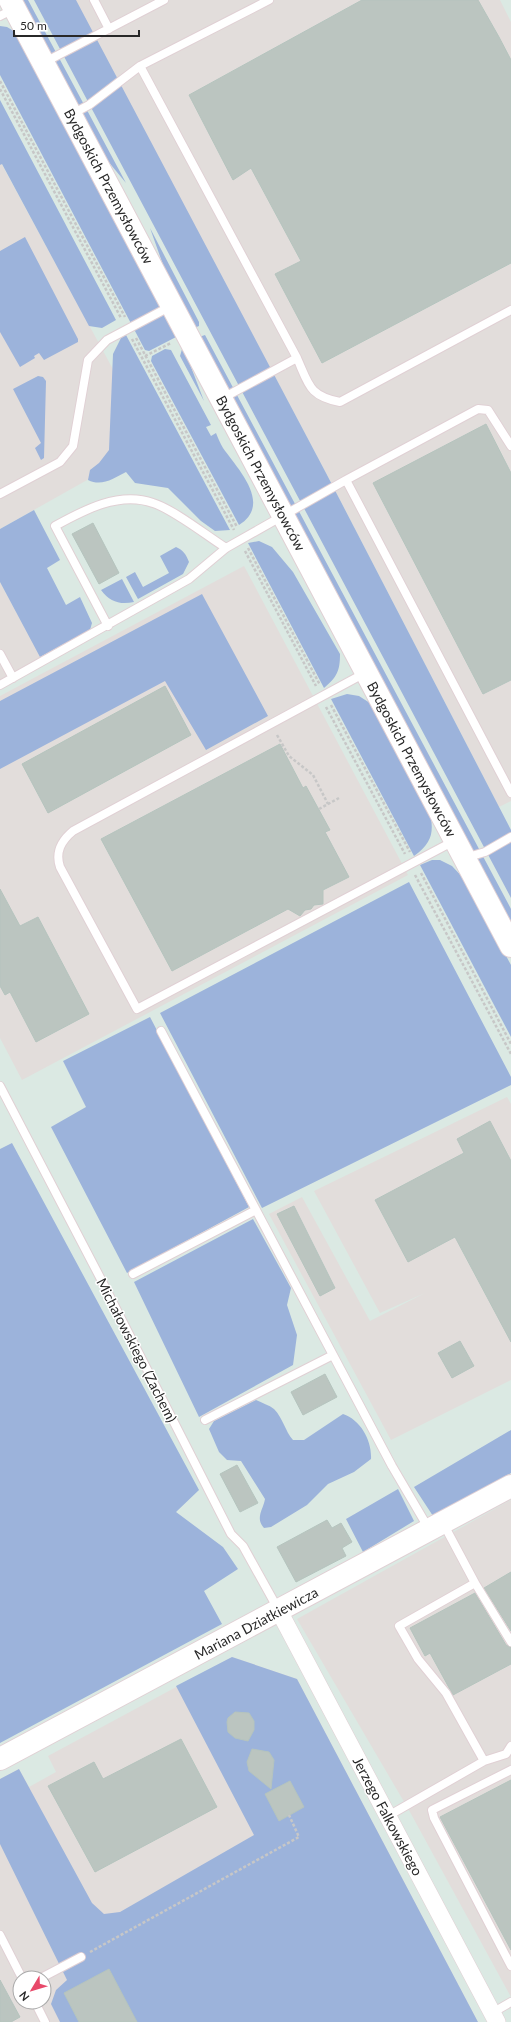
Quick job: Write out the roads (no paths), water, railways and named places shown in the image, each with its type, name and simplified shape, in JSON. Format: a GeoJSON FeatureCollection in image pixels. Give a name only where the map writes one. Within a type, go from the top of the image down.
{"type":"FeatureCollection","features":[{"type":"Feature","properties":{"kind":"street","name":"Bydgoskich Przemysłowców"},"geometry":{"type":"LineString","coordinates":[[8,8],[44,63],[72,114],[511,946]]}},
{"type":"Feature","properties":{"kind":"street","name":"Mariana Dziatkiewicza"},"geometry":{"type":"LineString","coordinates":[[0,1759],[511,1486]]}},
{"type":"Feature","properties":{"kind":"street","name":"Jerzego Falkowskiego"},"geometry":{"type":"LineString","coordinates":[[279,1611],[494,2017]]}},
{"type":"Feature","properties":{"kind":"lane"},"geometry":{"type":"LineString","coordinates":[[94,0],[109,29]]}},
{"type":"Feature","properties":{"kind":"lane"},"geometry":{"type":"LineString","coordinates":[[44,63],[164,0]]}},
{"type":"Feature","properties":{"kind":"lane"},"geometry":{"type":"LineString","coordinates":[[72,114],[89,105],[140,66],[269,0]]}},
{"type":"Feature","properties":{"kind":"lane"},"geometry":{"type":"LineString","coordinates":[[140,66],[297,358],[310,388],[324,399],[340,402],[511,310]]}},
{"type":"Feature","properties":{"kind":"lane"},"geometry":{"type":"LineString","coordinates":[[0,494],[60,462],[73,446],[88,360],[107,340],[172,306]]}},
{"type":"Feature","properties":{"kind":"lane"},"geometry":{"type":"LineString","coordinates":[[221,398],[297,358]]}},
{"type":"Feature","properties":{"kind":"lane"},"geometry":{"type":"LineString","coordinates":[[0,685],[108,626],[189,579],[226,548],[346,480],[478,409],[488,410],[511,446]]}},
{"type":"Feature","properties":{"kind":"lane"},"geometry":{"type":"LineString","coordinates":[[346,480],[511,793]]}},
{"type":"Feature","properties":{"kind":"lane"},"geometry":{"type":"LineString","coordinates":[[108,626],[55,526],[80,512],[100,504],[128,499],[154,503],[226,548]]}},
{"type":"Feature","properties":{"kind":"lane"},"geometry":{"type":"LineString","coordinates":[[0,654],[13,678]]}},
{"type":"Feature","properties":{"kind":"lane"},"geometry":{"type":"LineString","coordinates":[[367,672],[73,832],[65,838],[60,847],[58,858],[60,867],[137,1009],[412,863],[459,849],[484,852],[511,837]]}},
{"type":"Feature","properties":{"kind":"lane"},"geometry":{"type":"LineString","coordinates":[[161,1031],[392,1466],[475,1583],[511,1642]]}},
{"type":"Feature","properties":{"kind":"lane","name":"Michałowskiego (Zachem)"},"geometry":{"type":"LineString","coordinates":[[0,1086],[231,1534],[243,1546],[279,1611]]}},
{"type":"Feature","properties":{"kind":"lane"},"geometry":{"type":"LineString","coordinates":[[134,1274],[256,1210]]}},
{"type":"Feature","properties":{"kind":"lane"},"geometry":{"type":"LineString","coordinates":[[205,1420],[332,1355]]}},
{"type":"Feature","properties":{"kind":"lane"},"geometry":{"type":"LineString","coordinates":[[475,1583],[399,1626],[418,1659],[446,1693],[484,1761]]}},
{"type":"Feature","properties":{"kind":"lane"},"geometry":{"type":"LineString","coordinates":[[388,1816],[484,1761],[509,1751]]}},
{"type":"Feature","properties":{"kind":"lane"},"geometry":{"type":"LineString","coordinates":[[511,1770],[432,1810],[434,1818],[511,1966]]}},
{"type":"Feature","properties":{"kind":"lane"},"geometry":{"type":"LineString","coordinates":[[0,1935],[18,1970]]}},
{"type":"Feature","properties":{"kind":"lane"},"geometry":{"type":"LineString","coordinates":[[52,1972],[81,1957]]}},
{"type":"Feature","properties":{"kind":"lane"},"geometry":{"type":"LineString","coordinates":[[494,2017],[511,2002]]}},
{"type":"Feature","properties":{"kind":"lane"},"geometry":{"type":"LineString","coordinates":[[39,2010],[45,2022]]}}]}
